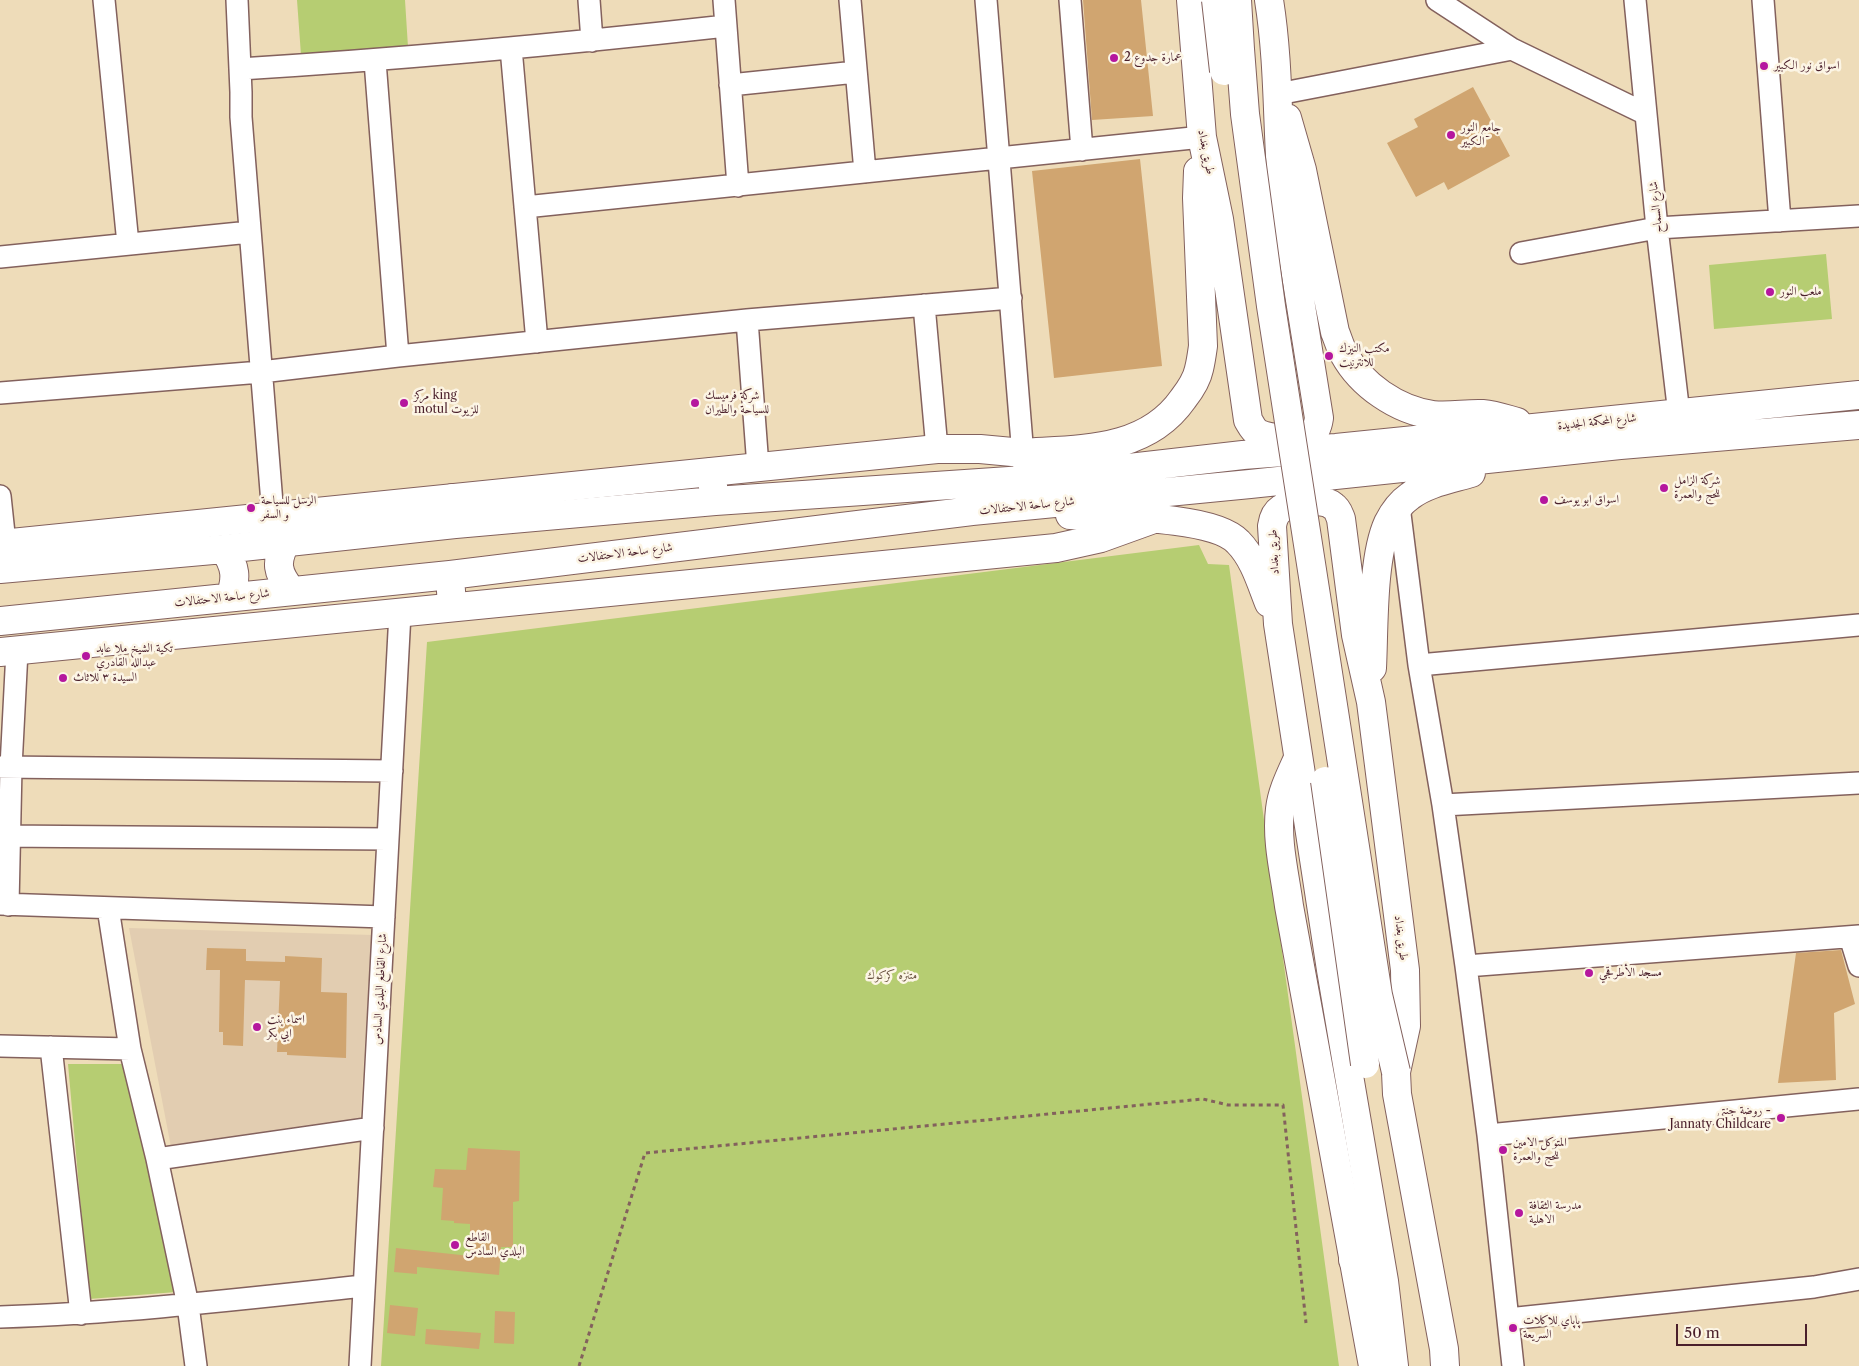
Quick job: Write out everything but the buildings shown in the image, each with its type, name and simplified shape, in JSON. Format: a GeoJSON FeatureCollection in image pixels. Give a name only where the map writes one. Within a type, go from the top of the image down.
{"type":"FeatureCollection","features":[{"type":"Feature","properties":{"kind":"main road","name":"طريق بغداد"},"geometry":{"type":"LineString","coordinates":[[1191,0],[1202,138],[1216,202],[1248,420],[1253,428],[1268,437],[1302,438],[1315,432],[1319,418],[1282,188],[1279,154],[1278,94],[1269,0]]}},
{"type":"Feature","properties":{"kind":"main road"},"geometry":{"type":"LineString","coordinates":[[1216,0],[1254,307],[1312,687],[1365,1064],[1366,1106],[1361,1146]]}},
{"type":"Feature","properties":{"kind":"main road"},"geometry":{"type":"LineString","coordinates":[[1238,0],[1244,106],[1271,306],[1378,995],[1396,1072]]}},
{"type":"Feature","properties":{"kind":"main road"},"geometry":{"type":"LineString","coordinates":[[1278,94],[1296,145],[1302,170],[1335,332],[1344,354],[1357,373],[1374,389],[1393,402],[1411,410],[1434,415],[1483,414],[1509,419],[1536,441],[1421,489],[1399,506],[1388,524],[1380,555],[1371,702]]}},
{"type":"Feature","properties":{"kind":"main road"},"geometry":{"type":"LineString","coordinates":[[2,552],[224,549],[286,542],[454,511],[711,472],[937,449],[1023,452],[1089,449],[1113,445],[1139,437],[1161,423],[1177,407],[1190,389],[1199,370],[1203,346],[1197,198],[1202,138]]}},
{"type":"Feature","properties":{"kind":"main road","name":"شارع المحكمة الجديدة"},"geometry":{"type":"LineString","coordinates":[[1343,474],[1679,414],[1859,395]]}},
{"type":"Feature","properties":{"kind":"main road","name":"شارع المحكمة الجديدة"},"geometry":{"type":"LineString","coordinates":[[1024,480],[1243,455],[1336,448],[1536,441],[1620,445],[1857,431]]}},
{"type":"Feature","properties":{"kind":"main road"},"geometry":{"type":"LineString","coordinates":[[711,472],[715,501]]}},
{"type":"Feature","properties":{"kind":"main road","name":"شارع ساحة الاحتفالات"},"geometry":{"type":"LineString","coordinates":[[0,621],[450,575],[972,511],[1343,474]]}},
{"type":"Feature","properties":{"kind":"main road"},"geometry":{"type":"LineString","coordinates":[[2,552],[273,516],[715,501],[1024,480]]}},
{"type":"Feature","properties":{"kind":"main road","name":"طريق بغداد"},"geometry":{"type":"LineString","coordinates":[[1394,1366],[1378,1246],[1331,970],[1278,624],[1273,520],[1276,514],[1287,506],[1319,500],[1334,506],[1341,519],[1356,635],[1371,702],[1405,970],[1406,1026],[1396,1072],[1397,1094],[1444,1350],[1445,1366]]}},
{"type":"Feature","properties":{"kind":"main road"},"geometry":{"type":"LineString","coordinates":[[972,511],[1190,522],[1227,532],[1238,541],[1253,564],[1278,624]]}},
{"type":"Feature","properties":{"kind":"main road"},"geometry":{"type":"LineString","coordinates":[[8,651],[1056,548],[1102,538],[1151,520]]}},
{"type":"Feature","properties":{"kind":"main road"},"geometry":{"type":"LineString","coordinates":[[286,542],[280,554],[278,567],[282,580],[291,590]]}},
{"type":"Feature","properties":{"kind":"main road"},"geometry":{"type":"LineString","coordinates":[[224,549],[231,560],[234,572],[234,585],[230,597]]}},
{"type":"Feature","properties":{"kind":"main road"},"geometry":{"type":"LineString","coordinates":[[450,575],[452,607]]}},
{"type":"Feature","properties":{"kind":"main road"},"geometry":{"type":"LineString","coordinates":[[1298,758],[1284,789],[1278,831],[1289,906],[1373,1366]]}},
{"type":"Feature","properties":{"kind":"main road"},"geometry":{"type":"LineString","coordinates":[[1353,1260],[1378,1246]]}},
{"type":"Feature","properties":{"kind":"street"},"geometry":{"type":"LineString","coordinates":[[104,0],[128,244]]}},
{"type":"Feature","properties":{"kind":"street"},"geometry":{"type":"LineString","coordinates":[[237,0],[241,117],[273,516]]}},
{"type":"Feature","properties":{"kind":"street"},"geometry":{"type":"LineString","coordinates":[[589,0],[592,41]]}},
{"type":"Feature","properties":{"kind":"street"},"geometry":{"type":"LineString","coordinates":[[724,0],[738,186]]}},
{"type":"Feature","properties":{"kind":"street"},"geometry":{"type":"LineString","coordinates":[[850,0],[865,172]]}},
{"type":"Feature","properties":{"kind":"street"},"geometry":{"type":"LineString","coordinates":[[986,0],[1024,480]]}},
{"type":"Feature","properties":{"kind":"street"},"geometry":{"type":"LineString","coordinates":[[1070,0],[1082,150]]}},
{"type":"Feature","properties":{"kind":"street"},"geometry":{"type":"LineString","coordinates":[[1437,0],[1512,49],[1646,114]]}},
{"type":"Feature","properties":{"kind":"street","name":"شارع السماح"},"geometry":{"type":"LineString","coordinates":[[1635,0],[1657,228],[1679,414]]}},
{"type":"Feature","properties":{"kind":"street"},"geometry":{"type":"LineString","coordinates":[[1763,0],[1780,221]]}},
{"type":"Feature","properties":{"kind":"street"},"geometry":{"type":"LineString","coordinates":[[240,69],[375,61],[592,41],[726,26]]}},
{"type":"Feature","properties":{"kind":"street"},"geometry":{"type":"LineString","coordinates":[[511,48],[537,342]]}},
{"type":"Feature","properties":{"kind":"street"},"geometry":{"type":"LineString","coordinates":[[1278,94],[1512,49]]}},
{"type":"Feature","properties":{"kind":"street"},"geometry":{"type":"LineString","coordinates":[[375,61],[398,356]]}},
{"type":"Feature","properties":{"kind":"street"},"geometry":{"type":"LineString","coordinates":[[730,85],[856,72]]}},
{"type":"Feature","properties":{"kind":"street"},"geometry":{"type":"LineString","coordinates":[[525,207],[1202,138]]}},
{"type":"Feature","properties":{"kind":"street"},"geometry":{"type":"LineString","coordinates":[[1521,253],[1657,228],[1859,216]]}},
{"type":"Feature","properties":{"kind":"street"},"geometry":{"type":"LineString","coordinates":[[0,258],[250,232]]}},
{"type":"Feature","properties":{"kind":"street"},"geometry":{"type":"LineString","coordinates":[[0,393],[261,372],[747,320],[1011,298]]}},
{"type":"Feature","properties":{"kind":"street"},"geometry":{"type":"LineString","coordinates":[[924,305],[937,449]]}},
{"type":"Feature","properties":{"kind":"street"},"geometry":{"type":"LineString","coordinates":[[747,320],[758,467]]}},
{"type":"Feature","properties":{"kind":"street"},"geometry":{"type":"LineString","coordinates":[[0,496],[2,552]]}},
{"type":"Feature","properties":{"kind":"street"},"geometry":{"type":"LineString","coordinates":[[1399,506],[1420,665],[1466,966],[1488,1135],[1513,1366]]}},
{"type":"Feature","properties":{"kind":"street","name":"شارع القاطع البلدي السادس"},"geometry":{"type":"LineString","coordinates":[[360,1366],[400,613]]}},
{"type":"Feature","properties":{"kind":"street"},"geometry":{"type":"LineString","coordinates":[[1420,665],[1859,625]]}},
{"type":"Feature","properties":{"kind":"street"},"geometry":{"type":"LineString","coordinates":[[8,651],[4,904],[384,917]]}},
{"type":"Feature","properties":{"kind":"street"},"geometry":{"type":"LineString","coordinates":[[6,767],[392,771]]}},
{"type":"Feature","properties":{"kind":"street"},"geometry":{"type":"LineString","coordinates":[[1443,806],[1859,784]]}},
{"type":"Feature","properties":{"kind":"street"},"geometry":{"type":"LineString","coordinates":[[5,836],[388,839]]}},
{"type":"Feature","properties":{"kind":"street"},"geometry":{"type":"LineString","coordinates":[[108,908],[130,1049],[157,1159],[188,1305],[196,1366]]}},
{"type":"Feature","properties":{"kind":"street"},"geometry":{"type":"LineString","coordinates":[[1466,966],[1854,936],[1859,966]]}},
{"type":"Feature","properties":{"kind":"street"},"geometry":{"type":"LineString","coordinates":[[0,1046],[130,1049]]}},
{"type":"Feature","properties":{"kind":"street"},"geometry":{"type":"LineString","coordinates":[[51,1047],[81,1314]]}},
{"type":"Feature","properties":{"kind":"street"},"geometry":{"type":"LineString","coordinates":[[1488,1135],[1859,1099]]}},
{"type":"Feature","properties":{"kind":"street"},"geometry":{"type":"LineString","coordinates":[[157,1159],[373,1128]]}},
{"type":"Feature","properties":{"kind":"street"},"geometry":{"type":"LineString","coordinates":[[1508,1319],[1804,1288],[1859,1279]]}},
{"type":"Feature","properties":{"kind":"street"},"geometry":{"type":"LineString","coordinates":[[0,1317],[81,1314],[188,1305],[364,1286]]}},
{"type":"Feature","properties":{"kind":"path"},"geometry":{"type":"LineString","coordinates":[[579,1366],[645,1153],[1203,1099],[1228,1105],[1283,1105],[1306,1323]]}},
{"type":"Feature","properties":{"kind":"shaded area","name":"اسماء بنت ابي بكر"},"geometry":{"type":"Polygon","coordinates":[[[129,928],[372,935],[360,1119],[171,1147],[129,928]]]}},
{"type":"Feature","properties":{"kind":"green space"},"geometry":{"type":"Polygon","coordinates":[[[297,0],[405,0],[408,47],[301,55],[297,0]]]}},
{"type":"Feature","properties":{"kind":"green space","name":"ملعب النور"},"geometry":{"type":"Polygon","coordinates":[[[1826,254],[1832,319],[1714,329],[1709,265],[1826,254]]]}},
{"type":"Feature","properties":{"kind":"green space","name":"متنزه كركوك"},"geometry":{"type":"Polygon","coordinates":[[[1199,545],[1208,564],[1229,565],[1339,1366],[381,1366],[427,642],[1199,545]]]}},
{"type":"Feature","properties":{"kind":"green space"},"geometry":{"type":"Polygon","coordinates":[[[68,1064],[127,1064],[176,1292],[89,1299],[68,1064]]]}},
{"type":"Feature","properties":{"kind":"place","name":"عمارة جدوع 2"},"geometry":{"type":"Point","coordinates":[1114,58]}},
{"type":"Feature","properties":{"kind":"place","name":"اسواق نور الكبير"},"geometry":{"type":"Point","coordinates":[1764,66]}},
{"type":"Feature","properties":{"kind":"place","name":"جامع النور الكبير"},"geometry":{"type":"Point","coordinates":[1451,135]}},
{"type":"Feature","properties":{"kind":"place","name":"ملعب النور"},"geometry":{"type":"Point","coordinates":[1770,292]}},
{"type":"Feature","properties":{"kind":"place","name":"مكتب النيزك للانترنيت"},"geometry":{"type":"Point","coordinates":[1329,356]}},
{"type":"Feature","properties":{"kind":"place","name":"مركز king motul للزيوت"},"geometry":{"type":"Point","coordinates":[404,403]}},
{"type":"Feature","properties":{"kind":"place","name":"شركة فرميسك للسياحة والطيران"},"geometry":{"type":"Point","coordinates":[695,403]}},
{"type":"Feature","properties":{"kind":"place","name":"شركة الزامل للحج والعمرة"},"geometry":{"type":"Point","coordinates":[1664,488]}},
{"type":"Feature","properties":{"kind":"place","name":"اسواق ابو يوسف"},"geometry":{"type":"Point","coordinates":[1544,500]}},
{"type":"Feature","properties":{"kind":"place","name":"الرسل للسياحة و السفر"},"geometry":{"type":"Point","coordinates":[251,508]}},
{"type":"Feature","properties":{"kind":"place","name":"تكية الشيخ ملا عابد عبدالله القادري"},"geometry":{"type":"Point","coordinates":[86,656]}},
{"type":"Feature","properties":{"kind":"place","name":"السيدة ٣ للاثاث"},"geometry":{"type":"Point","coordinates":[63,678]}},
{"type":"Feature","properties":{"kind":"place","name":"مسجد الأطرقجي"},"geometry":{"type":"Point","coordinates":[1589,973]}},
{"type":"Feature","properties":{"kind":"place","name":"اسماء بنت ابي بكر"},"geometry":{"type":"Point","coordinates":[257,1027]}},
{"type":"Feature","properties":{"kind":"place","name":"روضة جنتي - Jannaty Childcare"},"geometry":{"type":"Point","coordinates":[1781,1118]}},
{"type":"Feature","properties":{"kind":"place","name":"المتوكل الامين للحج والعمرة"},"geometry":{"type":"Point","coordinates":[1503,1150]}},
{"type":"Feature","properties":{"kind":"place","name":"مدرسة الثقافة الاهلية"},"geometry":{"type":"Point","coordinates":[1519,1213]}},
{"type":"Feature","properties":{"kind":"place","name":"القاطع البلدي السادس"},"geometry":{"type":"Point","coordinates":[455,1245]}},
{"type":"Feature","properties":{"kind":"place","name":"پاپاي للاكلات السريعة"},"geometry":{"type":"Point","coordinates":[1513,1328]}}]}
